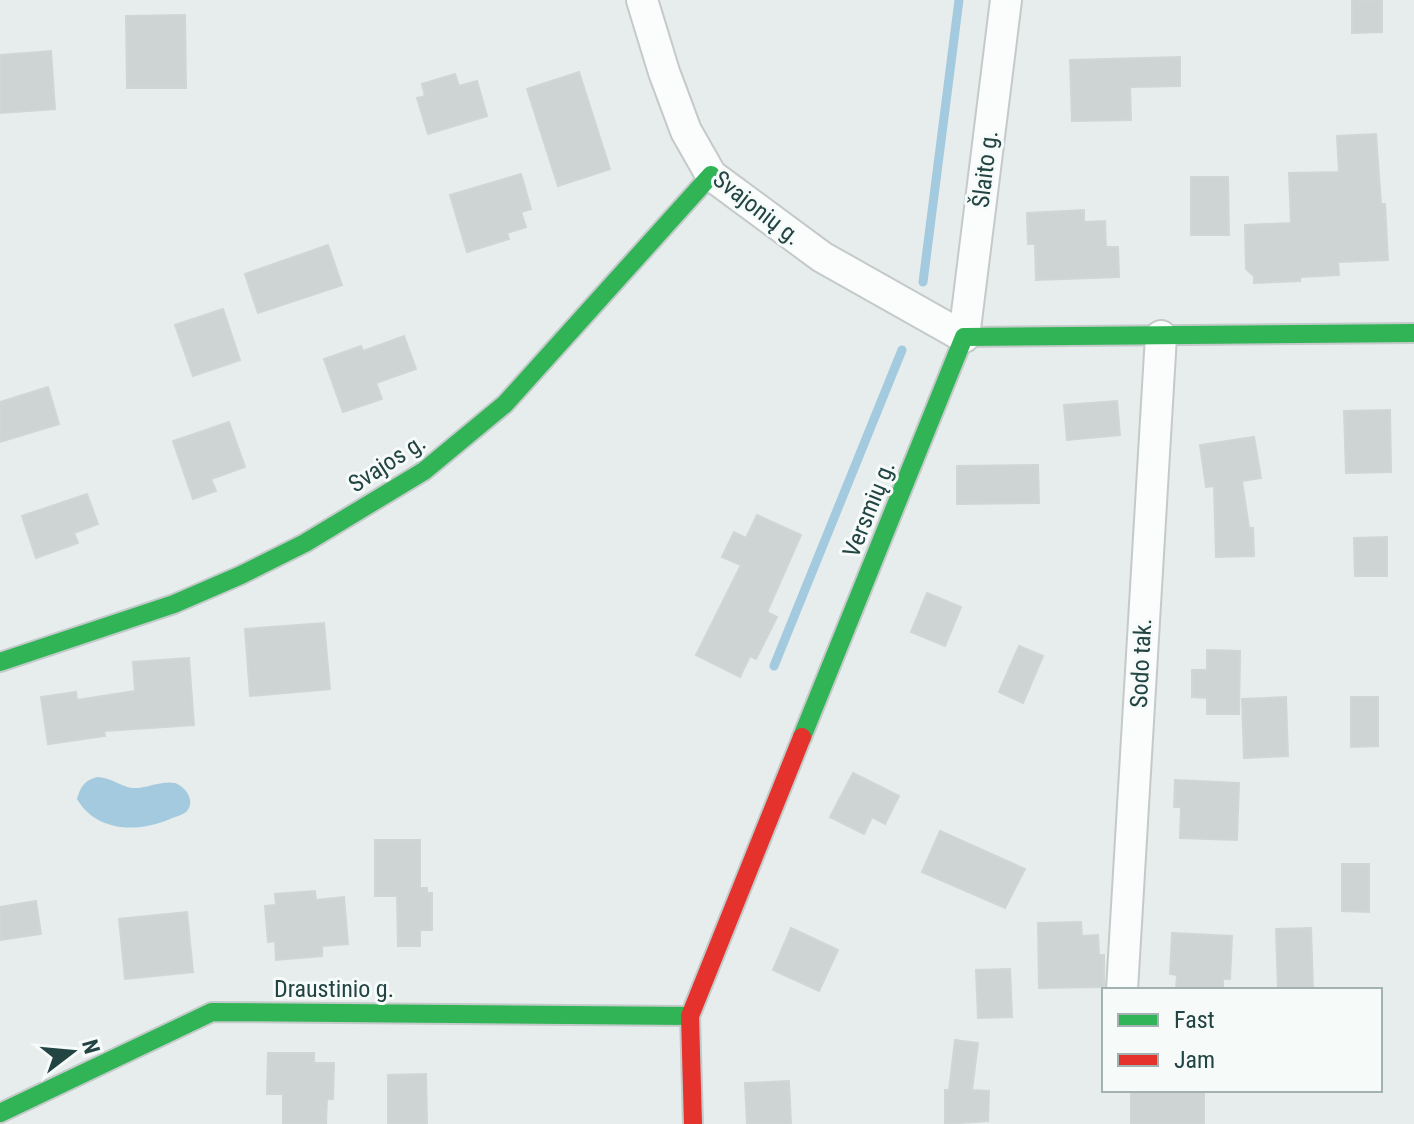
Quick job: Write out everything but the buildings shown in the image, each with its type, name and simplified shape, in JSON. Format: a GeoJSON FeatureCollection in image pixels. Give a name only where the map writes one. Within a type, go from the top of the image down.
{"type":"FeatureCollection","features":[{"type":"Feature","properties":{"kind":"street","name":"Svajonių g."},"geometry":{"type":"LineString","coordinates":[[642,0],[686,131],[711,175],[822,257],[964,337]]}},
{"type":"Feature","properties":{"kind":"street","name":"Šlaito g."},"geometry":{"type":"LineString","coordinates":[[964,337],[1006,0]]}},
{"type":"Feature","properties":{"kind":"street","name":"Svajos g."},"geometry":{"type":"LineString","coordinates":[[0,662],[174,604],[241,575],[305,543],[424,471],[505,404],[711,175]]}},
{"type":"Feature","properties":{"kind":"street"},"geometry":{"type":"LineString","coordinates":[[964,337],[1414,333]]}},
{"type":"Feature","properties":{"kind":"street","name":"Sodo tak."},"geometry":{"type":"LineString","coordinates":[[1122,988],[1161,336]]}},
{"type":"Feature","properties":{"kind":"street","name":"Versmių g."},"geometry":{"type":"LineString","coordinates":[[693,1124],[690,1016],[964,337]]}},
{"type":"Feature","properties":{"kind":"street","name":"Draustinio g."},"geometry":{"type":"LineString","coordinates":[[0,1113],[212,1012],[690,1016]]}},
{"type":"Feature","properties":{"kind":"water"},"geometry":{"type":"Polygon","coordinates":[[[97,777],[132,788],[175,783],[188,795],[189,808],[181,815],[158,824],[132,828],[106,824],[85,810],[77,799],[84,785],[97,777]]]}},
{"type":"Feature","properties":{"kind":"waterway"},"geometry":{"type":"LineString","coordinates":[[923,282],[959,0]]}},
{"type":"Feature","properties":{"kind":"waterway"},"geometry":{"type":"LineString","coordinates":[[774,666],[902,350]]}},
{"type":"Feature","properties":{"kind":"traffic: fast"},"geometry":{"type":"LineString","coordinates":[[0,662],[174,604],[241,575],[305,543],[424,471],[505,404],[711,175]]}},
{"type":"Feature","properties":{"kind":"traffic: fast"},"geometry":{"type":"LineString","coordinates":[[802,737],[964,337],[1414,333]]}},
{"type":"Feature","properties":{"kind":"traffic: fast"},"geometry":{"type":"LineString","coordinates":[[0,1113],[212,1012],[690,1016]]}},
{"type":"Feature","properties":{"kind":"traffic: jam"},"geometry":{"type":"LineString","coordinates":[[693,1124],[690,1016],[802,737]]}}]}
